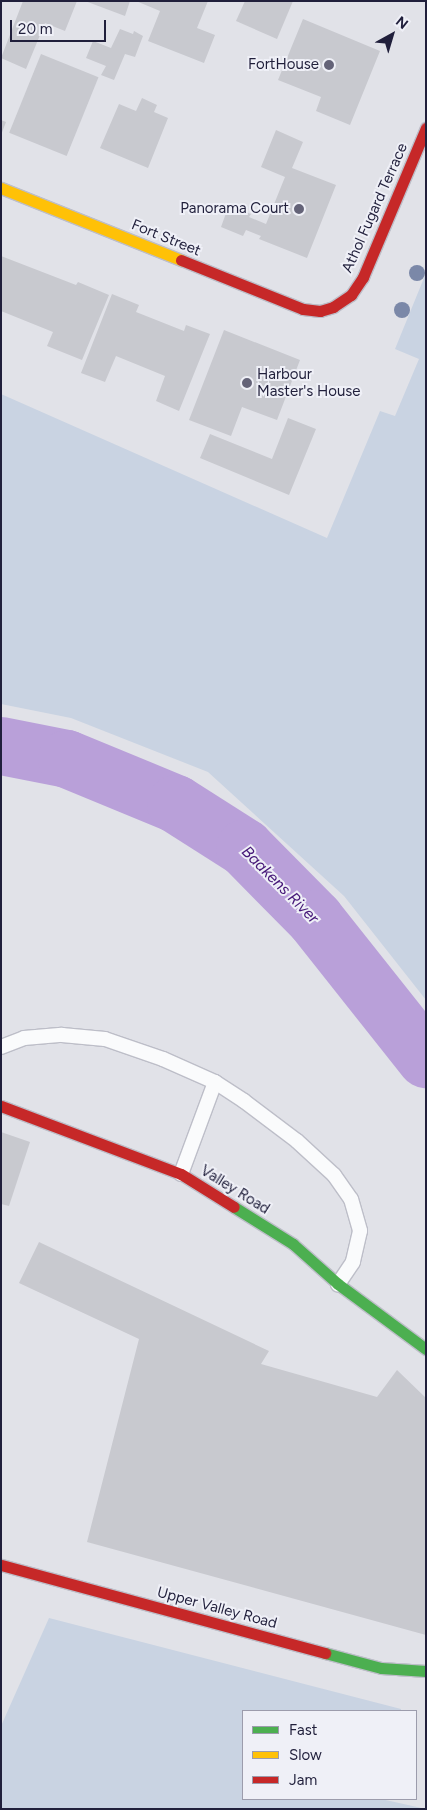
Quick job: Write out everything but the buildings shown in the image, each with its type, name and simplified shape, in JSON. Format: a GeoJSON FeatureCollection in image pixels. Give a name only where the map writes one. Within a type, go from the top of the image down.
{"type":"FeatureCollection","features":[{"type":"Feature","properties":{"kind":"street","name":"Athol Fugard Terrace"},"geometry":{"type":"LineString","coordinates":[[320,311],[333,307],[351,294],[363,277],[426,128]]}},
{"type":"Feature","properties":{"kind":"street","name":"Fort Street"},"geometry":{"type":"LineString","coordinates":[[1,188],[303,309],[320,311]]}},
{"type":"Feature","properties":{"kind":"street","name":"Valley Road"},"geometry":{"type":"LineString","coordinates":[[1,1106],[181,1174],[293,1244],[338,1284],[426,1349]]}},
{"type":"Feature","properties":{"kind":"street","name":"Upper Valley Road"},"geometry":{"type":"LineString","coordinates":[[1,1565],[381,1668],[426,1672]]}},
{"type":"Feature","properties":{"kind":"lane"},"geometry":{"type":"LineString","coordinates":[[1,1047],[24,1038],[62,1036],[105,1039],[163,1059],[215,1082],[297,1141],[334,1175],[351,1199],[360,1231],[353,1262],[338,1284]]}},
{"type":"Feature","properties":{"kind":"lane"},"geometry":{"type":"LineString","coordinates":[[181,1174],[215,1082]]}},
{"type":"Feature","properties":{"kind":"shaded area"},"geometry":{"type":"Polygon","coordinates":[[[426,273],[426,1000],[344,896],[208,772],[71,718],[1,704],[1,394],[327,538],[380,411],[395,416],[419,359],[395,349],[426,273]]]}},
{"type":"Feature","properties":{"kind":"shaded area"},"geometry":{"type":"Polygon","coordinates":[[[49,1618],[401,1709],[242,1710],[242,1800],[386,1800],[426,1809],[1,1809],[1,1726],[49,1618]]]}},
{"type":"Feature","properties":{"kind":"waterway","name":"Baakens River"},"geometry":{"type":"LineString","coordinates":[[1,746],[67,759],[176,804],[245,848],[315,919],[426,1059]]}},
{"type":"Feature","properties":{"kind":"traffic: fast"},"geometry":{"type":"LineString","coordinates":[[234,1207],[293,1244],[338,1284],[426,1349]]}},
{"type":"Feature","properties":{"kind":"traffic: fast"},"geometry":{"type":"LineString","coordinates":[[325,1653],[381,1668],[426,1671]]}},
{"type":"Feature","properties":{"kind":"traffic: slow"},"geometry":{"type":"LineString","coordinates":[[1,188],[181,260]]}},
{"type":"Feature","properties":{"kind":"traffic: jam"},"geometry":{"type":"LineString","coordinates":[[181,260],[303,309],[320,311],[333,307],[351,295],[363,277],[426,128]]}},
{"type":"Feature","properties":{"kind":"traffic: jam"},"geometry":{"type":"LineString","coordinates":[[1,1106],[181,1174],[234,1207]]}},
{"type":"Feature","properties":{"kind":"traffic: jam"},"geometry":{"type":"LineString","coordinates":[[1,1565],[325,1653]]}},
{"type":"Feature","properties":{"kind":"place","name":"FortHouse"},"geometry":{"type":"Point","coordinates":[329,65]}},
{"type":"Feature","properties":{"kind":"place","name":"Panorama Court"},"geometry":{"type":"Point","coordinates":[299,209]}},
{"type":"Feature","properties":{"kind":"place","name":"Harbour Master's House"},"geometry":{"type":"Point","coordinates":[247,383]}}]}
